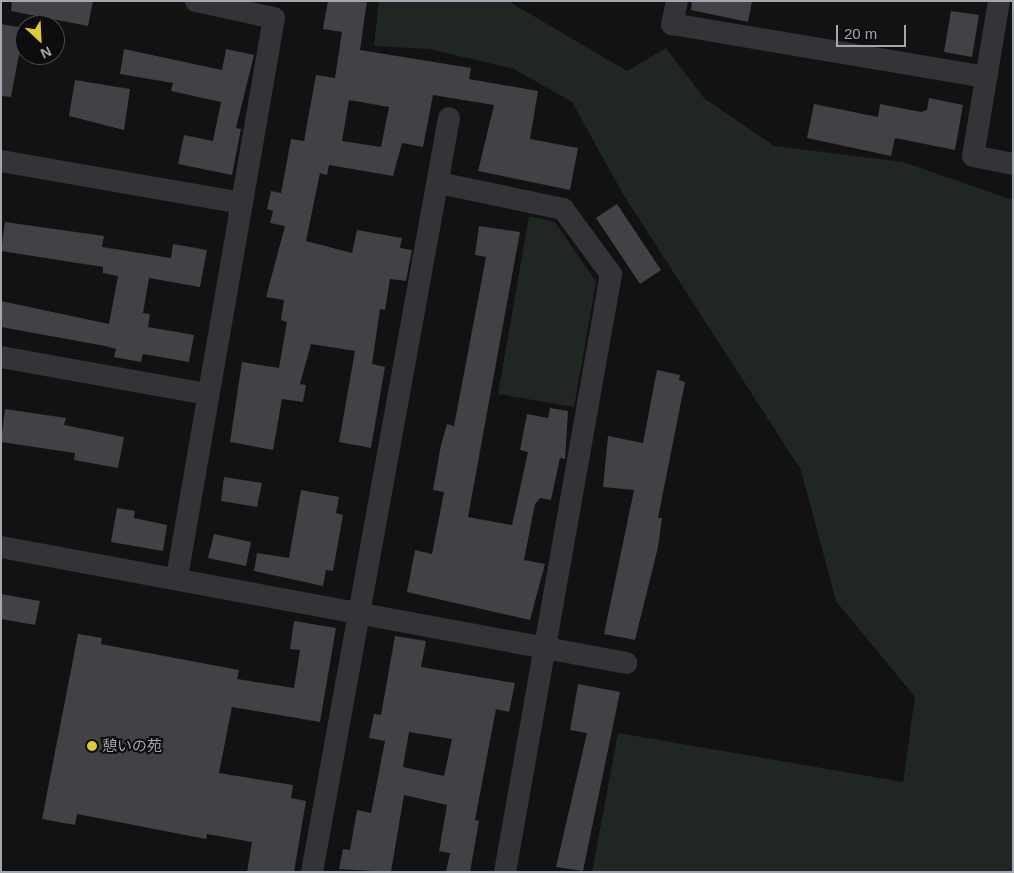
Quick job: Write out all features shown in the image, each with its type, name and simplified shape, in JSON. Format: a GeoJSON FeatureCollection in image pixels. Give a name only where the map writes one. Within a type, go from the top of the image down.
{"type":"FeatureCollection","features":[{"type":"Feature","properties":{"kind":"street"},"geometry":{"type":"LineString","coordinates":[[177,577],[207,394],[274,18],[196,1]]}},
{"type":"Feature","properties":{"kind":"street"},"geometry":{"type":"LineString","coordinates":[[677,1],[672,24],[987,77]]}},
{"type":"Feature","properties":{"kind":"street"},"geometry":{"type":"LineString","coordinates":[[999,1],[973,156],[1013,164]]}},
{"type":"Feature","properties":{"kind":"street"},"geometry":{"type":"LineString","coordinates":[[312,872],[358,611],[439,184],[449,118]]}},
{"type":"Feature","properties":{"kind":"street"},"geometry":{"type":"LineString","coordinates":[[1,161],[242,203]]}},
{"type":"Feature","properties":{"kind":"street"},"geometry":{"type":"LineString","coordinates":[[439,184],[564,209],[611,274],[505,872]]}},
{"type":"Feature","properties":{"kind":"street"},"geometry":{"type":"LineString","coordinates":[[1,357],[207,394]]}},
{"type":"Feature","properties":{"kind":"street"},"geometry":{"type":"LineString","coordinates":[[1,547],[177,577],[546,646],[626,663]]}},
{"type":"Feature","properties":{"kind":"shaded area"},"geometry":{"type":"Polygon","coordinates":[[[379,1],[508,1],[627,71],[666,48],[704,98],[774,146],[903,162],[1013,200],[1013,872],[592,872],[618,733],[903,782],[915,697],[836,601],[801,470],[623,194],[572,102],[514,69],[429,49],[374,46],[379,1]]]}},
{"type":"Feature","properties":{"kind":"shaded area"},"geometry":{"type":"Polygon","coordinates":[[[529,216],[555,222],[596,282],[574,407],[498,394],[529,216]]]}},
{"type":"Feature","properties":{"kind":"building"},"geometry":{"type":"Polygon","coordinates":[[[12,1],[93,1],[88,26],[65,22],[65,15],[32,15],[11,11],[12,1]]]}},
{"type":"Feature","properties":{"kind":"building"},"geometry":{"type":"Polygon","coordinates":[[[328,1],[367,1],[360,50],[471,68],[469,79],[538,91],[530,139],[578,148],[570,190],[478,171],[494,105],[433,95],[423,147],[402,143],[393,176],[329,165],[327,175],[320,173],[306,241],[352,253],[357,230],[402,238],[400,248],[412,250],[406,281],[390,279],[385,310],[380,309],[372,364],[385,367],[371,448],[339,442],[355,351],[311,344],[300,384],[306,385],[303,402],[282,399],[273,450],[230,442],[242,362],[279,368],[287,322],[281,320],[284,300],[266,297],[285,226],[270,223],[273,211],[267,209],[271,191],[281,193],[291,139],[304,141],[316,75],[335,78],[342,32],[323,29],[328,1]],[[349,100],[342,141],[381,147],[389,107],[349,100]]]}},
{"type":"Feature","properties":{"kind":"building"},"geometry":{"type":"Polygon","coordinates":[[[692,1],[752,1],[748,22],[691,10],[692,1]]]}},
{"type":"Feature","properties":{"kind":"building"},"geometry":{"type":"Polygon","coordinates":[[[951,11],[979,15],[972,57],[944,52],[951,11]]]}},
{"type":"Feature","properties":{"kind":"building"},"geometry":{"type":"Polygon","coordinates":[[[1,24],[15,26],[15,65],[17,65],[11,97],[1,96],[1,24]]]}},
{"type":"Feature","properties":{"kind":"building"},"geometry":{"type":"Polygon","coordinates":[[[124,49],[222,70],[226,49],[254,55],[236,128],[241,129],[232,175],[178,164],[184,135],[213,141],[221,102],[171,91],[173,83],[120,74],[124,49]]]}},
{"type":"Feature","properties":{"kind":"building"},"geometry":{"type":"Polygon","coordinates":[[[75,80],[130,89],[124,130],[69,116],[75,80]]]}},
{"type":"Feature","properties":{"kind":"building"},"geometry":{"type":"Polygon","coordinates":[[[929,98],[963,105],[955,150],[895,138],[891,156],[807,138],[814,104],[878,117],[880,104],[921,112],[927,110],[929,98]]]}},
{"type":"Feature","properties":{"kind":"building"},"geometry":{"type":"Polygon","coordinates":[[[617,204],[661,270],[640,284],[596,218],[617,204]]]}},
{"type":"Feature","properties":{"kind":"building"},"geometry":{"type":"Polygon","coordinates":[[[5,222],[104,236],[102,247],[171,258],[173,244],[207,250],[200,287],[149,278],[143,313],[150,314],[148,327],[194,335],[189,362],[143,354],[141,362],[114,357],[116,349],[105,346],[1,327],[1,301],[109,324],[118,276],[103,273],[103,267],[1,251],[5,222]]]}},
{"type":"Feature","properties":{"kind":"building"},"geometry":{"type":"Polygon","coordinates":[[[479,226],[520,232],[468,517],[512,525],[528,452],[520,450],[527,414],[548,418],[550,408],[568,411],[565,459],[560,458],[551,500],[540,498],[535,504],[524,560],[545,564],[530,620],[407,592],[415,550],[432,554],[444,492],[433,490],[441,445],[447,424],[454,426],[486,257],[475,255],[479,226]]]}},
{"type":"Feature","properties":{"kind":"building"},"geometry":{"type":"Polygon","coordinates":[[[657,370],[680,375],[679,380],[685,382],[658,518],[662,518],[658,547],[635,640],[604,634],[634,490],[603,487],[608,436],[643,443],[657,370]]]}},
{"type":"Feature","properties":{"kind":"building"},"geometry":{"type":"Polygon","coordinates":[[[5,409],[66,418],[64,425],[124,437],[118,468],[74,460],[75,453],[1,442],[5,409]]]}},
{"type":"Feature","properties":{"kind":"building"},"geometry":{"type":"Polygon","coordinates":[[[224,477],[262,483],[257,507],[221,501],[224,477]]]}},
{"type":"Feature","properties":{"kind":"building"},"geometry":{"type":"Polygon","coordinates":[[[301,490],[339,497],[336,513],[343,515],[333,571],[326,570],[323,586],[254,571],[257,553],[289,558],[301,490]]]}},
{"type":"Feature","properties":{"kind":"building"},"geometry":{"type":"Polygon","coordinates":[[[117,508],[135,511],[134,518],[167,525],[163,551],[111,542],[117,508]]]}},
{"type":"Feature","properties":{"kind":"building"},"geometry":{"type":"Polygon","coordinates":[[[214,534],[251,542],[246,566],[208,558],[214,534]]]}},
{"type":"Feature","properties":{"kind":"building"},"geometry":{"type":"Polygon","coordinates":[[[1,594],[40,601],[35,625],[1,619],[1,594]]]}},
{"type":"Feature","properties":{"kind":"building","name":"憩いの苑"},"geometry":{"type":"Polygon","coordinates":[[[294,621],[336,628],[320,722],[232,707],[219,773],[293,785],[291,798],[306,801],[294,872],[247,872],[252,842],[207,834],[206,839],[77,814],[75,825],[42,819],[78,634],[102,638],[101,644],[239,670],[237,679],[294,688],[300,650],[290,649],[294,621]]]}},
{"type":"Feature","properties":{"kind":"building"},"geometry":{"type":"Polygon","coordinates":[[[395,636],[426,641],[421,667],[515,683],[509,712],[496,709],[475,820],[479,821],[470,872],[446,872],[450,853],[439,851],[447,805],[404,795],[391,872],[339,869],[343,849],[350,850],[357,810],[371,813],[385,741],[369,738],[374,714],[381,715],[395,636]],[[409,732],[403,767],[444,776],[452,739],[409,732]]]}},
{"type":"Feature","properties":{"kind":"building"},"geometry":{"type":"Polygon","coordinates":[[[578,684],[620,692],[583,871],[556,867],[587,733],[570,730],[578,684]]]}},
{"type":"Feature","properties":{"kind":"place","name":"憩いの苑"},"geometry":{"type":"Point","coordinates":[92,746]}}]}
